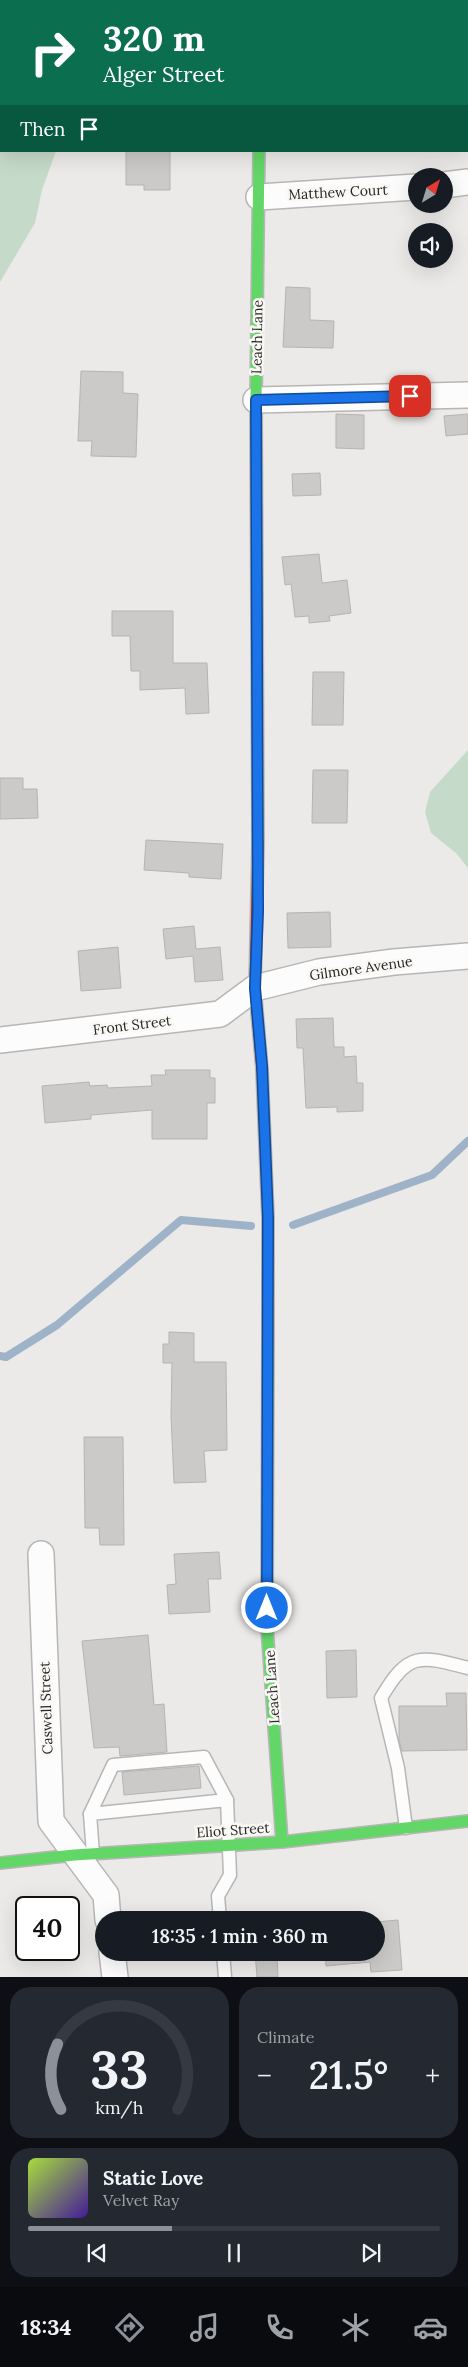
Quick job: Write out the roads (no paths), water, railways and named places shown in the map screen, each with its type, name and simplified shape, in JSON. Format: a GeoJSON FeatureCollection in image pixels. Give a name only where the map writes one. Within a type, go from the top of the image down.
{"type":"FeatureCollection","features":[{"type":"Feature","properties":{"kind":"street","name":"Leach Lane"},"geometry":{"type":"LineString","coordinates":[[259,152],[256,400],[258,911],[255,988],[262,1066],[268,1218],[267,1627],[282,1842]]}},
{"type":"Feature","properties":{"kind":"street"},"geometry":{"type":"LineString","coordinates":[[453,184],[468,182]]}},
{"type":"Feature","properties":{"kind":"street","name":"Matthew Court"},"geometry":{"type":"LineString","coordinates":[[259,197],[408,188]]}},
{"type":"Feature","properties":{"kind":"street"},"geometry":{"type":"LineString","coordinates":[[256,400],[468,395]]}},
{"type":"Feature","properties":{"kind":"street","name":"Gilmore Avenue"},"geometry":{"type":"LineString","coordinates":[[255,988],[319,972],[394,962],[468,956]]}},
{"type":"Feature","properties":{"kind":"street","name":"Front Street"},"geometry":{"type":"LineString","coordinates":[[0,1040],[220,1014],[255,988]]}},
{"type":"Feature","properties":{"kind":"street","name":"Caswell Street"},"geometry":{"type":"LineString","coordinates":[[41,1554],[51,1822],[83,1854],[106,1895],[107,1911]]}},
{"type":"Feature","properties":{"kind":"street","name":"Eliot Street"},"geometry":{"type":"LineString","coordinates":[[0,1863],[83,1854],[282,1842],[468,1821]]}},
{"type":"Feature","properties":{"kind":"street"},"geometry":{"type":"LineString","coordinates":[[113,1961],[115,1977]]}},
{"type":"Feature","properties":{"kind":"lane"},"geometry":{"type":"LineString","coordinates":[[406,1828],[398,1768],[381,1698],[400,1668],[416,1659],[448,1663],[468,1668]]}},
{"type":"Feature","properties":{"kind":"lane"},"geometry":{"type":"LineString","coordinates":[[83,1854],[90,1814],[113,1765],[204,1757],[227,1800],[230,1876],[218,1896],[219,1911]]}},
{"type":"Feature","properties":{"kind":"lane"},"geometry":{"type":"LineString","coordinates":[[90,1814],[227,1800]]}},
{"type":"Feature","properties":{"kind":"lane"},"geometry":{"type":"LineString","coordinates":[[224,1961],[225,1977]]}},
{"type":"Feature","properties":{"kind":"waterway"},"geometry":{"type":"LineString","coordinates":[[293,1225],[432,1175],[468,1141]]}},
{"type":"Feature","properties":{"kind":"waterway"},"geometry":{"type":"LineString","coordinates":[[0,1356],[6,1357],[57,1325],[181,1220],[251,1226]]}}]}
